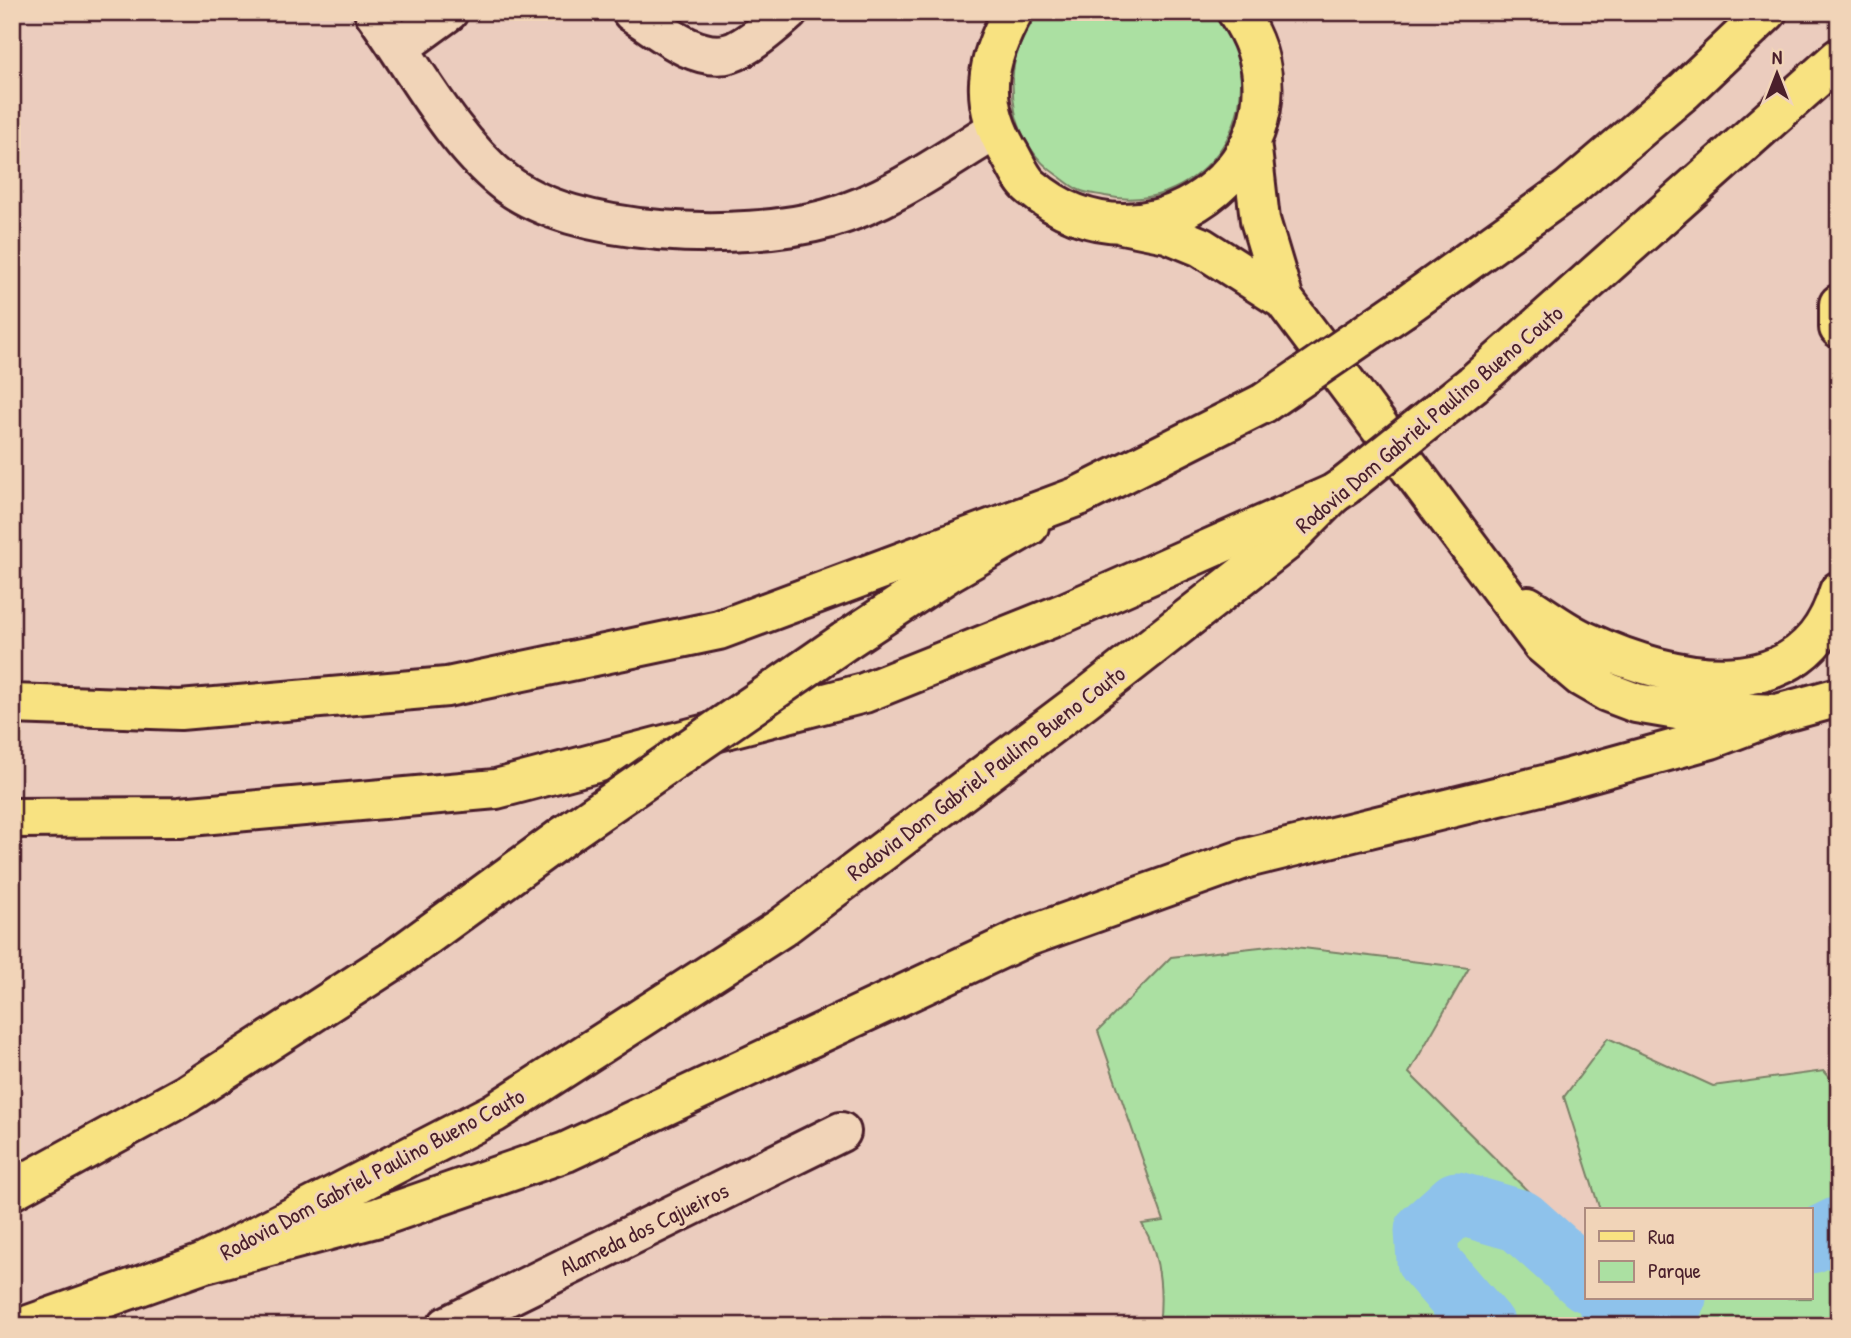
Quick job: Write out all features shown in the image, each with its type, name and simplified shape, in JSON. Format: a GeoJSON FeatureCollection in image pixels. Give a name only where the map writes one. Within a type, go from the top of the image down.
{"type":"FeatureCollection","features":[{"type":"Feature","properties":{"kind":"main road"},"geometry":{"type":"LineString","coordinates":[[1013,12],[995,46],[988,94],[995,130],[1029,186],[1072,214],[1167,233],[1201,247],[1284,300]]}},
{"type":"Feature","properties":{"kind":"main road"},"geometry":{"type":"LineString","coordinates":[[1122,224],[1163,219],[1199,203],[1230,176],[1251,141],[1261,103],[1260,65],[1248,28],[1237,12]]}},
{"type":"Feature","properties":{"kind":"main road"},"geometry":{"type":"LineString","coordinates":[[12,1190],[187,1094],[391,962],[565,835],[951,571],[1079,496],[1264,403],[1403,309],[1569,188],[1684,91],[1767,12]]}},
{"type":"Feature","properties":{"kind":"main road","name":"Rodovia Dom Gabriel Paulino Bueno Couto"},"geometry":{"type":"LineString","coordinates":[[26,1326],[202,1264],[494,1113],[780,928],[1085,699],[1284,543],[1339,490],[1473,384],[1839,58]]}},
{"type":"Feature","properties":{"kind":"main road"},"geometry":{"type":"LineString","coordinates":[[1251,141],[1260,220],[1284,300],[1542,644],[1581,677],[1606,692],[1636,703],[1677,710],[1777,714]]}},
{"type":"Feature","properties":{"kind":"main road"},"geometry":{"type":"LineString","coordinates":[[1839,304],[1839,328]]}},
{"type":"Feature","properties":{"kind":"main road"},"geometry":{"type":"LineString","coordinates":[[12,818],[179,817],[496,789],[864,693],[1064,613],[1339,490]]}},
{"type":"Feature","properties":{"kind":"main road"},"geometry":{"type":"LineString","coordinates":[[12,704],[180,710],[447,687],[719,630],[1079,496]]}},
{"type":"Feature","properties":{"kind":"main road"},"geometry":{"type":"LineString","coordinates":[[1501,589],[1584,641],[1633,662],[1677,674],[1720,678],[1761,675],[1792,659],[1818,636],[1839,591]]}},
{"type":"Feature","properties":{"kind":"main road"},"geometry":{"type":"LineString","coordinates":[[202,1264],[379,1217],[566,1152],[1026,937],[1234,863],[1699,743],[1777,714],[1839,696]]}},
{"type":"Feature","properties":{"kind":"street"},"geometry":{"type":"LineString","coordinates":[[374,12],[464,141],[503,181],[547,208],[631,227],[746,232],[827,219],[908,186],[995,130]]}},
{"type":"Feature","properties":{"kind":"street"},"geometry":{"type":"LineString","coordinates":[[400,47],[448,12]]}},
{"type":"Feature","properties":{"kind":"street"},"geometry":{"type":"LineString","coordinates":[[632,12],[673,39],[703,52],[730,53],[788,12]]}},
{"type":"Feature","properties":{"kind":"street","name":"Alameda dos Cajueiros"},"geometry":{"type":"LineString","coordinates":[[447,1326],[841,1132]]}},
{"type":"Feature","properties":{"kind":"green space"},"geometry":{"type":"Polygon","coordinates":[[[1039,12],[1214,12],[1234,44],[1241,75],[1239,105],[1230,134],[1214,158],[1192,178],[1166,192],[1137,198],[1082,191],[1049,169],[1025,139],[1017,121],[1012,83],[1019,47],[1039,12]]]}},
{"type":"Feature","properties":{"kind":"green space"},"geometry":{"type":"Polygon","coordinates":[[[1278,945],[1469,968],[1409,1073],[1582,1245],[1585,1244],[1585,1300],[1812,1300],[1812,1208],[1599,1208],[1564,1097],[1608,1038],[1713,1086],[1824,1071],[1839,1088],[1839,1326],[1159,1326],[1159,1274],[1153,1248],[1142,1224],[1164,1221],[1098,1031],[1171,957],[1278,945]]]}},
{"type":"Feature","properties":{"kind":"waterway"},"geometry":{"type":"LineString","coordinates":[[1484,1326],[1428,1261],[1426,1231],[1457,1203],[1520,1221],[1585,1279]]}},
{"type":"Feature","properties":{"kind":"waterway"},"geometry":{"type":"LineString","coordinates":[[1812,1242],[1839,1228]]}},
{"type":"Feature","properties":{"kind":"waterway"},"geometry":{"type":"LineString","coordinates":[[1614,1300],[1640,1308],[1668,1300]]}}]}
